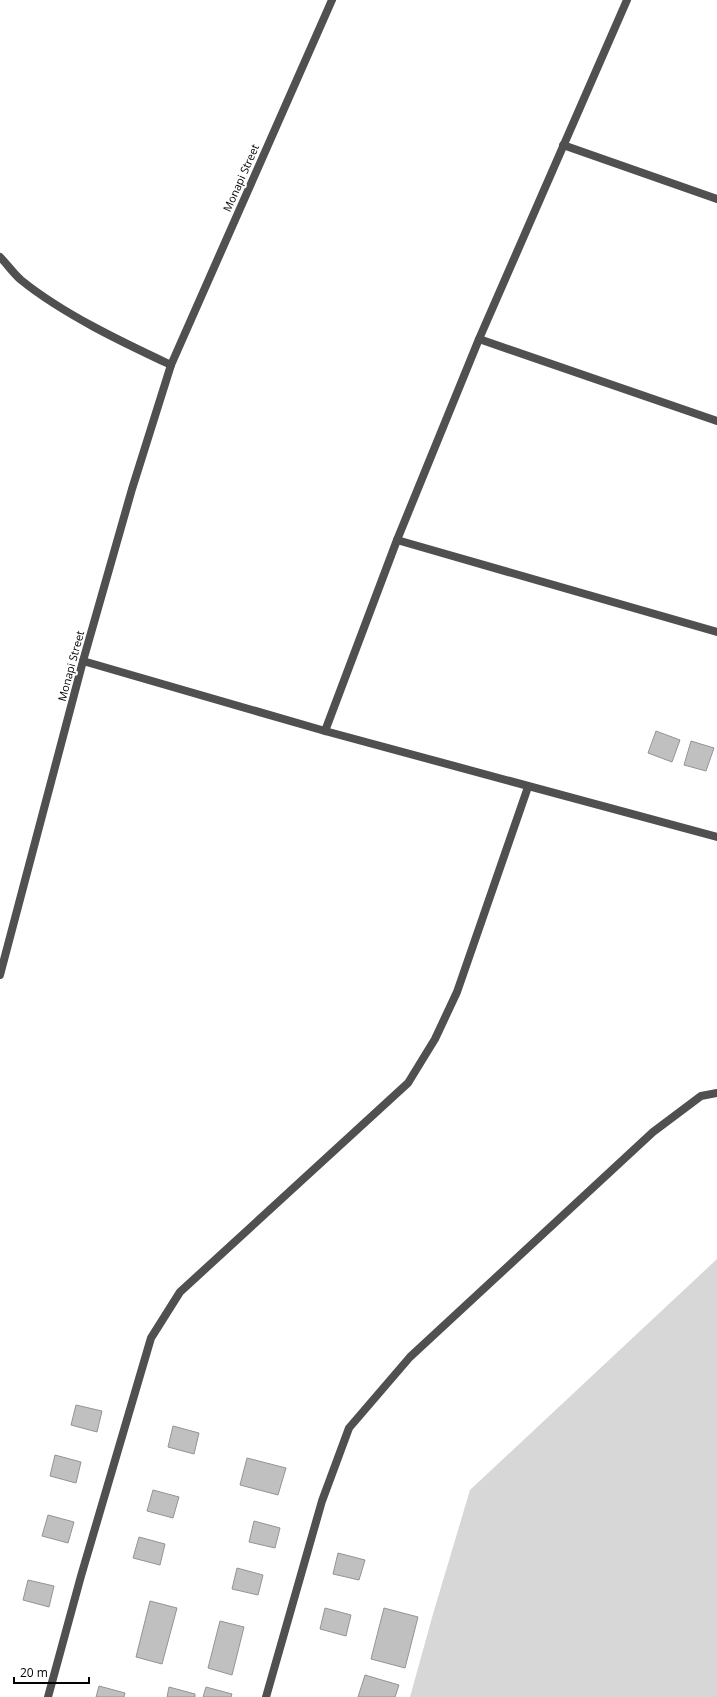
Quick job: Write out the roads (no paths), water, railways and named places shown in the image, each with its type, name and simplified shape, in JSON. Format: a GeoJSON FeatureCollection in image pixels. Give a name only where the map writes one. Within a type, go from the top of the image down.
{"type":"FeatureCollection","features":[{"type":"Feature","properties":{"kind":"street","name":"Monapi Street"},"geometry":{"type":"LineString","coordinates":[[0,975],[84,661],[132,489],[171,365],[332,0]]}},
{"type":"Feature","properties":{"kind":"street"},"geometry":{"type":"LineString","coordinates":[[325,731],[397,540],[479,340],[627,0]]}},
{"type":"Feature","properties":{"kind":"street"},"geometry":{"type":"LineString","coordinates":[[563,145],[717,199]]}},
{"type":"Feature","properties":{"kind":"street"},"geometry":{"type":"LineString","coordinates":[[0,257],[20,279],[58,305],[128,345],[171,365]]}},
{"type":"Feature","properties":{"kind":"street"},"geometry":{"type":"LineString","coordinates":[[479,340],[717,422]]}},
{"type":"Feature","properties":{"kind":"street"},"geometry":{"type":"LineString","coordinates":[[397,540],[717,632]]}},
{"type":"Feature","properties":{"kind":"street"},"geometry":{"type":"LineString","coordinates":[[84,661],[325,731],[717,837]]}},
{"type":"Feature","properties":{"kind":"street"},"geometry":{"type":"LineString","coordinates":[[48,1697],[80,1576],[152,1338],[180,1292],[408,1083],[435,1039],[457,992],[528,787]]}},
{"type":"Feature","properties":{"kind":"street"},"geometry":{"type":"LineString","coordinates":[[266,1697],[322,1501],[349,1428],[410,1357],[653,1132],[701,1096],[717,1093]]}}]}
